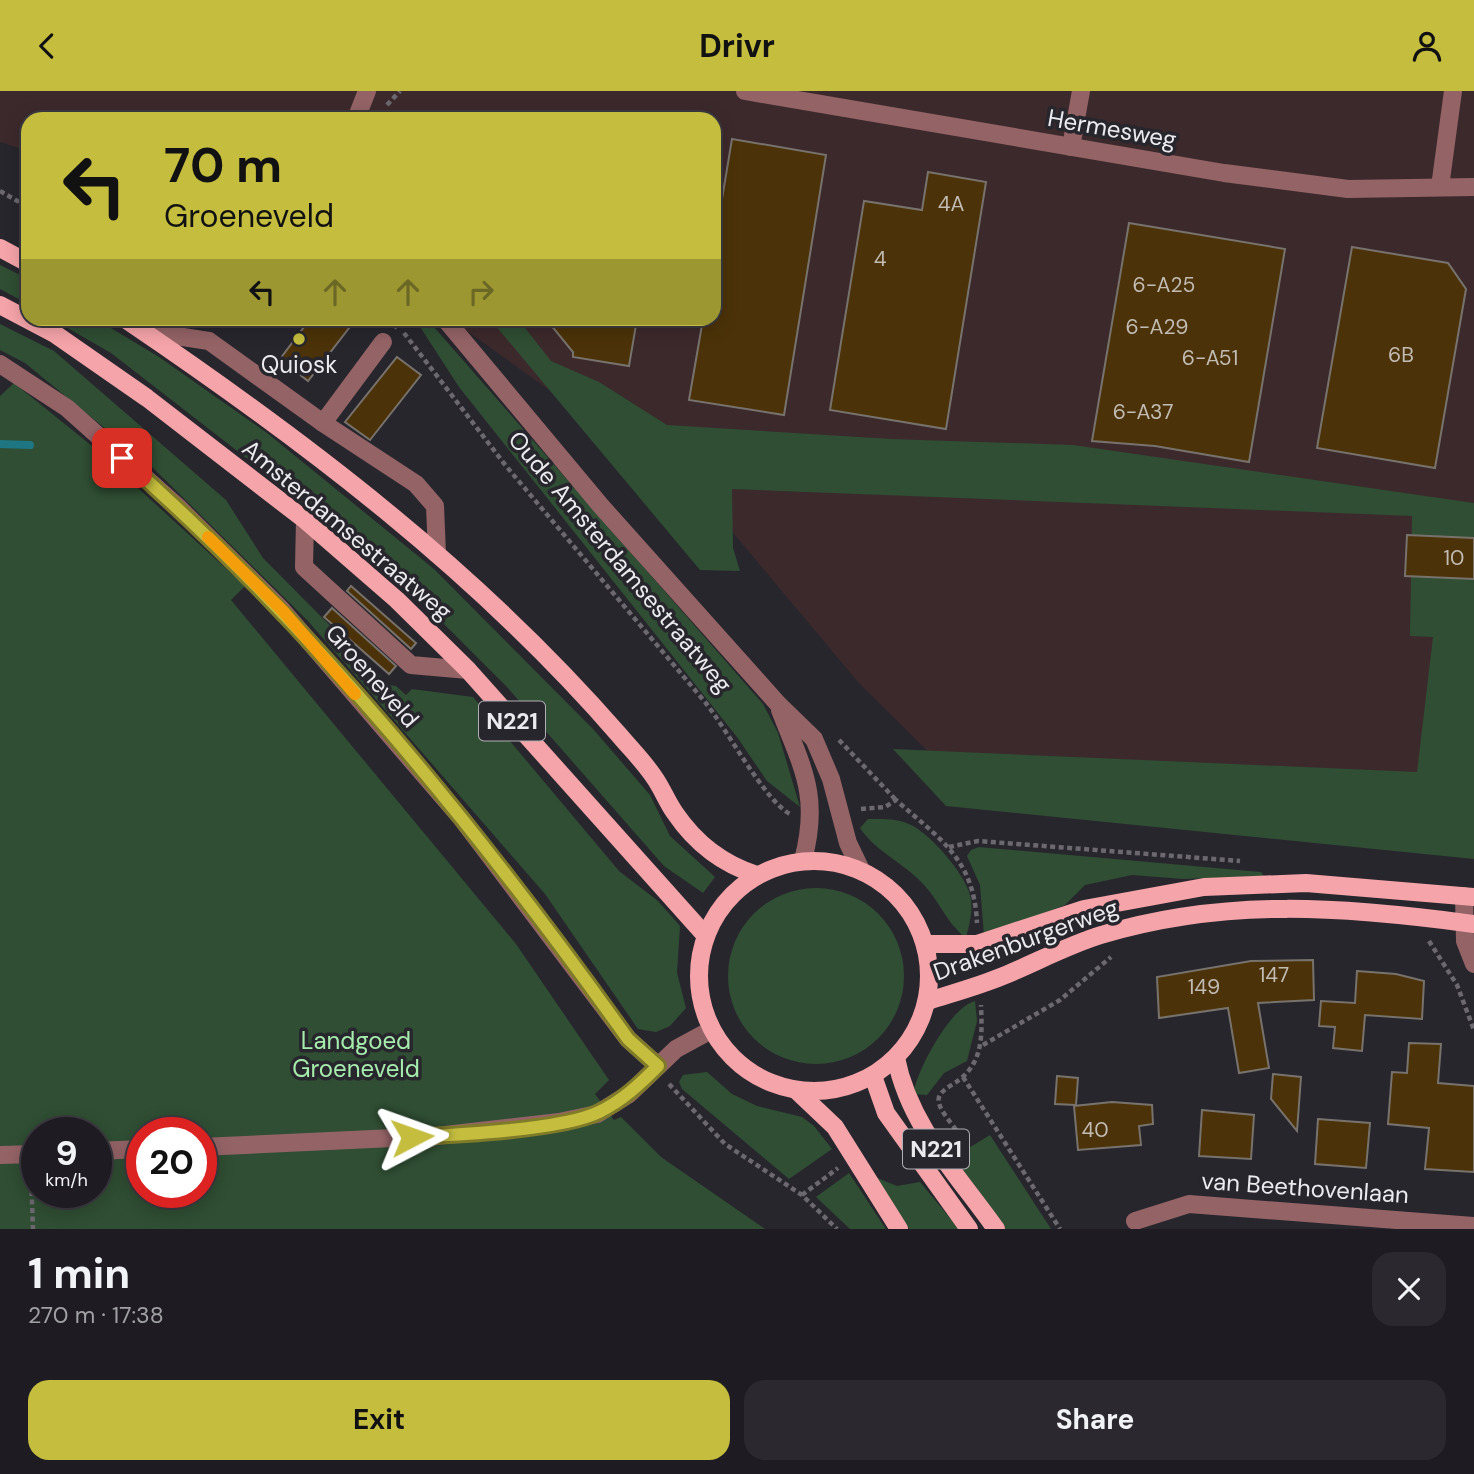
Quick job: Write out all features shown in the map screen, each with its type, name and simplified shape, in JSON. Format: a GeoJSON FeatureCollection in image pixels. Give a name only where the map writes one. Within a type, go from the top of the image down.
{"type":"FeatureCollection","features":[{"type":"Feature","properties":{"kind":"main road"},"geometry":{"type":"LineString","coordinates":[[0,248],[21,259]]}},
{"type":"Feature","properties":{"kind":"main road","name":"Amsterdamsestraatweg"},"geometry":{"type":"LineString","coordinates":[[0,305],[21,316]]}},
{"type":"Feature","properties":{"kind":"main road","name":"Amsterdamsestraatweg"},"geometry":{"type":"LineString","coordinates":[[40,326],[105,367],[305,520],[397,600],[468,670],[705,935]]}},
{"type":"Feature","properties":{"kind":"main road","name":"Amsterdamsestraatweg"},"geometry":{"type":"LineString","coordinates":[[136,326],[262,415],[437,554],[519,627],[579,689],[655,778],[675,814],[698,842],[734,867],[757,875]]}},
{"type":"Feature","properties":{"kind":"main road","name":"N221"},"geometry":{"type":"LineString","coordinates":[[803,860],[840,863],[861,870],[897,895],[915,918],[926,944],[930,973],[928,1001],[919,1025],[896,1058],[873,1076],[842,1088],[796,1090],[754,1075],[729,1055],[711,1030],[700,998],[699,964],[705,935],[723,904],[738,888],[757,875],[774,867],[803,860]]}},
{"type":"Feature","properties":{"kind":"main road","name":"Drakenburgerweg"},"geometry":{"type":"LineString","coordinates":[[926,944],[977,944],[1084,909],[1203,887],[1306,883],[1469,896]]}},
{"type":"Feature","properties":{"kind":"main road","name":"Drakenburgerweg"},"geometry":{"type":"LineString","coordinates":[[928,1001],[980,985],[1098,936],[1142,924],[1226,911],[1308,907],[1397,913],[1468,930]]}},
{"type":"Feature","properties":{"kind":"main road","name":"N221"},"geometry":{"type":"LineString","coordinates":[[896,1058],[913,1112],[996,1229]]}},
{"type":"Feature","properties":{"kind":"main road","name":"N221"},"geometry":{"type":"LineString","coordinates":[[873,1076],[886,1113],[970,1229]]}},
{"type":"Feature","properties":{"kind":"main road","name":"N221"},"geometry":{"type":"LineString","coordinates":[[796,1090],[835,1127],[899,1229]]}},
{"type":"Feature","properties":{"kind":"street"},"geometry":{"type":"LineString","coordinates":[[359,112],[367,91]]}},
{"type":"Feature","properties":{"kind":"street","name":"Hermesweg"},"geometry":{"type":"LineString","coordinates":[[745,91],[1224,173],[1348,189],[1474,187]]}},
{"type":"Feature","properties":{"kind":"street"},"geometry":{"type":"LineString","coordinates":[[1071,147],[1081,91]]}},
{"type":"Feature","properties":{"kind":"street"},"geometry":{"type":"LineString","coordinates":[[1440,187],[1453,91]]}},
{"type":"Feature","properties":{"kind":"street","name":"Oude Amsterdamsestraatweg"},"geometry":{"type":"LineString","coordinates":[[451,326],[601,506],[778,703],[814,739],[841,812],[848,843],[861,870]]}},
{"type":"Feature","properties":{"kind":"street"},"geometry":{"type":"LineString","coordinates":[[144,331],[209,341],[323,423],[416,484],[435,506],[437,554]]}},
{"type":"Feature","properties":{"kind":"street"},"geometry":{"type":"LineString","coordinates":[[323,423],[383,342]]}},
{"type":"Feature","properties":{"kind":"street","name":"Groeneveld"},"geometry":{"type":"LineString","coordinates":[[0,364],[67,408],[178,507],[282,610],[462,819],[628,1039],[658,1066]]}},
{"type":"Feature","properties":{"kind":"street"},"geometry":{"type":"LineString","coordinates":[[305,520],[304,567],[411,665],[468,670]]}},
{"type":"Feature","properties":{"kind":"street","name":"Oude Amsterdamsestraatweg"},"geometry":{"type":"LineString","coordinates":[[778,703],[808,782],[813,814],[803,860]]}},
{"type":"Feature","properties":{"kind":"street"},"geometry":{"type":"LineString","coordinates":[[1469,896],[1468,930],[1474,964]]}},
{"type":"Feature","properties":{"kind":"street"},"geometry":{"type":"LineString","coordinates":[[217,1146],[436,1136],[559,1122],[597,1114],[629,1094],[676,1049],[711,1030]]}},
{"type":"Feature","properties":{"kind":"street"},"geometry":{"type":"LineString","coordinates":[[0,1155],[21,1154]]}},
{"type":"Feature","properties":{"kind":"street","name":"van Beethovenlaan"},"geometry":{"type":"LineString","coordinates":[[1135,1221],[1189,1204],[1474,1226]]}},
{"type":"Feature","properties":{"kind":"path"},"geometry":{"type":"LineString","coordinates":[[0,191],[21,203]]}},
{"type":"Feature","properties":{"kind":"path","name":"Oude Amsterdamsestraatweg"},"geometry":{"type":"LineString","coordinates":[[399,326],[506,466],[720,721],[772,800],[790,814],[813,814]]}},
{"type":"Feature","properties":{"kind":"path"},"geometry":{"type":"LineString","coordinates":[[841,812],[885,807],[896,800],[949,847],[968,875],[976,900],[977,944]]}},
{"type":"Feature","properties":{"kind":"path"},"geometry":{"type":"LineString","coordinates":[[949,847],[978,841],[1247,862]]}},
{"type":"Feature","properties":{"kind":"path"},"geometry":{"type":"LineString","coordinates":[[1468,930],[1424,935],[1441,955],[1457,985],[1474,1030]]}},
{"type":"Feature","properties":{"kind":"path"},"geometry":{"type":"LineString","coordinates":[[1060,1229],[963,1077],[983,1045],[1060,1000],[1121,948]]}},
{"type":"Feature","properties":{"kind":"path"},"geometry":{"type":"LineString","coordinates":[[980,985],[983,1045]]}},
{"type":"Feature","properties":{"kind":"path"},"geometry":{"type":"LineString","coordinates":[[658,1066],[665,1080],[725,1144],[802,1195],[837,1229]]}},
{"type":"Feature","properties":{"kind":"path"},"geometry":{"type":"LineString","coordinates":[[33,1208],[33,1229]]}},
{"type":"Feature","properties":{"kind":"shaded area"},"geometry":{"type":"Polygon","coordinates":[[[0,91],[1474,91],[1474,813],[983,806],[858,682],[709,504],[460,326],[721,326],[721,112],[21,112],[21,149],[0,142],[0,91]]]}},
{"type":"Feature","properties":{"kind":"green space"},"geometry":{"type":"Polygon","coordinates":[[[0,265],[21,276],[21,300],[0,289],[0,265]]]}},
{"type":"Feature","properties":{"kind":"green space"},"geometry":{"type":"Polygon","coordinates":[[[0,324],[54,351],[226,500],[263,558],[389,685],[396,686],[406,695],[412,689],[473,697],[619,871],[658,901],[680,926],[677,973],[686,1008],[670,1026],[656,1032],[638,1029],[545,894],[308,621],[151,466],[25,363],[0,350],[0,324]]]}},
{"type":"Feature","properties":{"kind":"green space"},"geometry":{"type":"Polygon","coordinates":[[[64,326],[108,326],[159,357],[267,433],[434,569],[593,729],[650,795],[670,836],[715,877],[703,893],[664,866],[507,687],[426,606],[258,467],[111,353],[64,326]]]}},
{"type":"Feature","properties":{"kind":"green space"},"geometry":{"type":"Polygon","coordinates":[[[420,326],[433,326],[763,704],[778,733],[800,807],[767,781],[737,737],[459,387],[420,326]]]}},
{"type":"Feature","properties":{"kind":"green space"},"geometry":{"type":"Polygon","coordinates":[[[496,326],[524,326],[551,361],[599,382],[667,425],[891,439],[1073,445],[1474,503],[1474,859],[946,806],[893,749],[1417,772],[1433,637],[1410,636],[1412,516],[732,489],[733,548],[740,571],[700,570],[496,326]]]}},
{"type":"Feature","properties":{"kind":"green space","name":"Landgoed Groeneveld"},"geometry":{"type":"Polygon","coordinates":[[[14,383],[92,446],[245,586],[231,600],[516,944],[609,1080],[595,1094],[614,1120],[621,1117],[661,1157],[765,1229],[0,1229],[0,396],[14,383]]]}},
{"type":"Feature","properties":{"kind":"green space"},"geometry":{"type":"Polygon","coordinates":[[[868,819],[895,820],[911,825],[929,837],[948,858],[969,891],[971,914],[966,938],[917,878],[867,837],[860,828],[868,819]]]}},
{"type":"Feature","properties":{"kind":"green space"},"geometry":{"type":"Polygon","coordinates":[[[979,847],[1261,872],[1264,876],[1183,879],[1132,875],[1085,885],[1065,905],[984,936],[980,885],[967,856],[971,850],[979,847]]]}},
{"type":"Feature","properties":{"kind":"green space"},"geometry":{"type":"Polygon","coordinates":[[[816,888],[850,895],[878,914],[897,942],[904,976],[897,1010],[878,1038],[850,1057],[816,1064],[782,1057],[754,1038],[735,1010],[728,976],[735,942],[754,914],[782,895],[816,888]]]}},
{"type":"Feature","properties":{"kind":"green space"},"geometry":{"type":"Polygon","coordinates":[[[975,1001],[977,1021],[967,1061],[944,1073],[927,1095],[913,1094],[921,1069],[936,1040],[955,1015],[975,1001]]]}},
{"type":"Feature","properties":{"kind":"green space"},"geometry":{"type":"Polygon","coordinates":[[[707,1072],[732,1094],[757,1106],[802,1117],[814,1126],[832,1149],[789,1179],[682,1089],[679,1082],[683,1075],[707,1072]]]}},
{"type":"Feature","properties":{"kind":"green space"},"geometry":{"type":"Polygon","coordinates":[[[990,1135],[1051,1229],[1005,1229],[954,1157],[990,1135]]]}},
{"type":"Feature","properties":{"kind":"green space"},"geometry":{"type":"Polygon","coordinates":[[[849,1173],[886,1229],[850,1229],[816,1197],[849,1173]]]}},
{"type":"Feature","properties":{"kind":"green space"},"geometry":{"type":"Polygon","coordinates":[[[875,1177],[897,1186],[920,1182],[959,1229],[909,1229],[875,1177]]]}},
{"type":"Feature","properties":{"kind":"building"},"geometry":{"type":"Polygon","coordinates":[[[732,139],[826,155],[784,415],[689,400],[702,326],[721,326],[721,205],[732,139]]]}},
{"type":"Feature","properties":{"kind":"building"},"geometry":{"type":"Polygon","coordinates":[[[928,172],[986,182],[946,429],[830,410],[864,201],[922,210],[928,172]]]}},
{"type":"Feature","properties":{"kind":"building"},"geometry":{"type":"Polygon","coordinates":[[[1129,223],[1285,249],[1249,462],[1155,446],[1092,441],[1129,223]]]}},
{"type":"Feature","properties":{"kind":"building"},"geometry":{"type":"Polygon","coordinates":[[[1352,247],[1448,263],[1466,289],[1435,468],[1317,448],[1352,247]]]}},
{"type":"Feature","properties":{"kind":"building"},"geometry":{"type":"Polygon","coordinates":[[[305,326],[351,326],[308,381],[280,359],[305,326]]]}},
{"type":"Feature","properties":{"kind":"building"},"geometry":{"type":"Polygon","coordinates":[[[552,326],[636,326],[629,366],[573,357],[573,352],[552,326]]]}},
{"type":"Feature","properties":{"kind":"building"},"geometry":{"type":"Polygon","coordinates":[[[397,357],[421,375],[370,440],[345,422],[397,357]]]}},
{"type":"Feature","properties":{"kind":"building"},"geometry":{"type":"Polygon","coordinates":[[[1407,535],[1474,538],[1474,579],[1405,576],[1407,535]]]}},
{"type":"Feature","properties":{"kind":"building"},"geometry":{"type":"Polygon","coordinates":[[[351,586],[416,643],[411,649],[347,591],[351,586]]]}},
{"type":"Feature","properties":{"kind":"building"},"geometry":{"type":"Polygon","coordinates":[[[332,608],[396,666],[389,674],[324,617],[332,608]]]}},
{"type":"Feature","properties":{"kind":"building"},"geometry":{"type":"Polygon","coordinates":[[[1313,960],[1314,1000],[1258,1003],[1269,1068],[1239,1073],[1228,1008],[1159,1018],[1157,977],[1251,961],[1313,960]]]}},
{"type":"Feature","properties":{"kind":"building"},"geometry":{"type":"Polygon","coordinates":[[[1357,971],[1396,974],[1424,981],[1422,1019],[1365,1015],[1362,1051],[1333,1048],[1335,1027],[1319,1026],[1321,1001],[1355,1003],[1357,971]]]}},
{"type":"Feature","properties":{"kind":"building"},"geometry":{"type":"Polygon","coordinates":[[[1409,1043],[1441,1044],[1438,1083],[1474,1086],[1474,1172],[1425,1169],[1429,1128],[1388,1124],[1392,1072],[1407,1073],[1409,1043]]]}},
{"type":"Feature","properties":{"kind":"building"},"geometry":{"type":"Polygon","coordinates":[[[1273,1074],[1301,1077],[1297,1131],[1271,1099],[1273,1074]]]}},
{"type":"Feature","properties":{"kind":"building"},"geometry":{"type":"Polygon","coordinates":[[[1057,1076],[1078,1078],[1076,1105],[1055,1104],[1057,1076]]]}},
{"type":"Feature","properties":{"kind":"building"},"geometry":{"type":"Polygon","coordinates":[[[1112,1102],[1152,1105],[1153,1124],[1139,1126],[1141,1145],[1078,1150],[1074,1106],[1112,1102]]]}},
{"type":"Feature","properties":{"kind":"building"},"geometry":{"type":"Polygon","coordinates":[[[1202,1110],[1254,1115],[1251,1159],[1199,1156],[1202,1110]]]}},
{"type":"Feature","properties":{"kind":"building"},"geometry":{"type":"Polygon","coordinates":[[[1318,1119],[1370,1123],[1366,1168],[1315,1164],[1318,1119]]]}},
{"type":"Feature","properties":{"kind":"waterway"},"geometry":{"type":"LineString","coordinates":[[0,444],[30,445]]}},
{"type":"Feature","properties":{"kind":"slow traffic"},"geometry":{"type":"LineString","coordinates":[[208,537],[282,610],[355,694]]}},
{"type":"Feature","properties":{"kind":"place","name":"Quiosk"},"geometry":{"type":"Point","coordinates":[299,339]}},
{"type":"Feature","properties":{"kind":"route"},"geometry":{"type":"LineString","coordinates":[[122,458],[178,507],[282,610],[462,819],[628,1039],[658,1066],[629,1094],[597,1114],[516,1128],[412,1137]]}}]}
